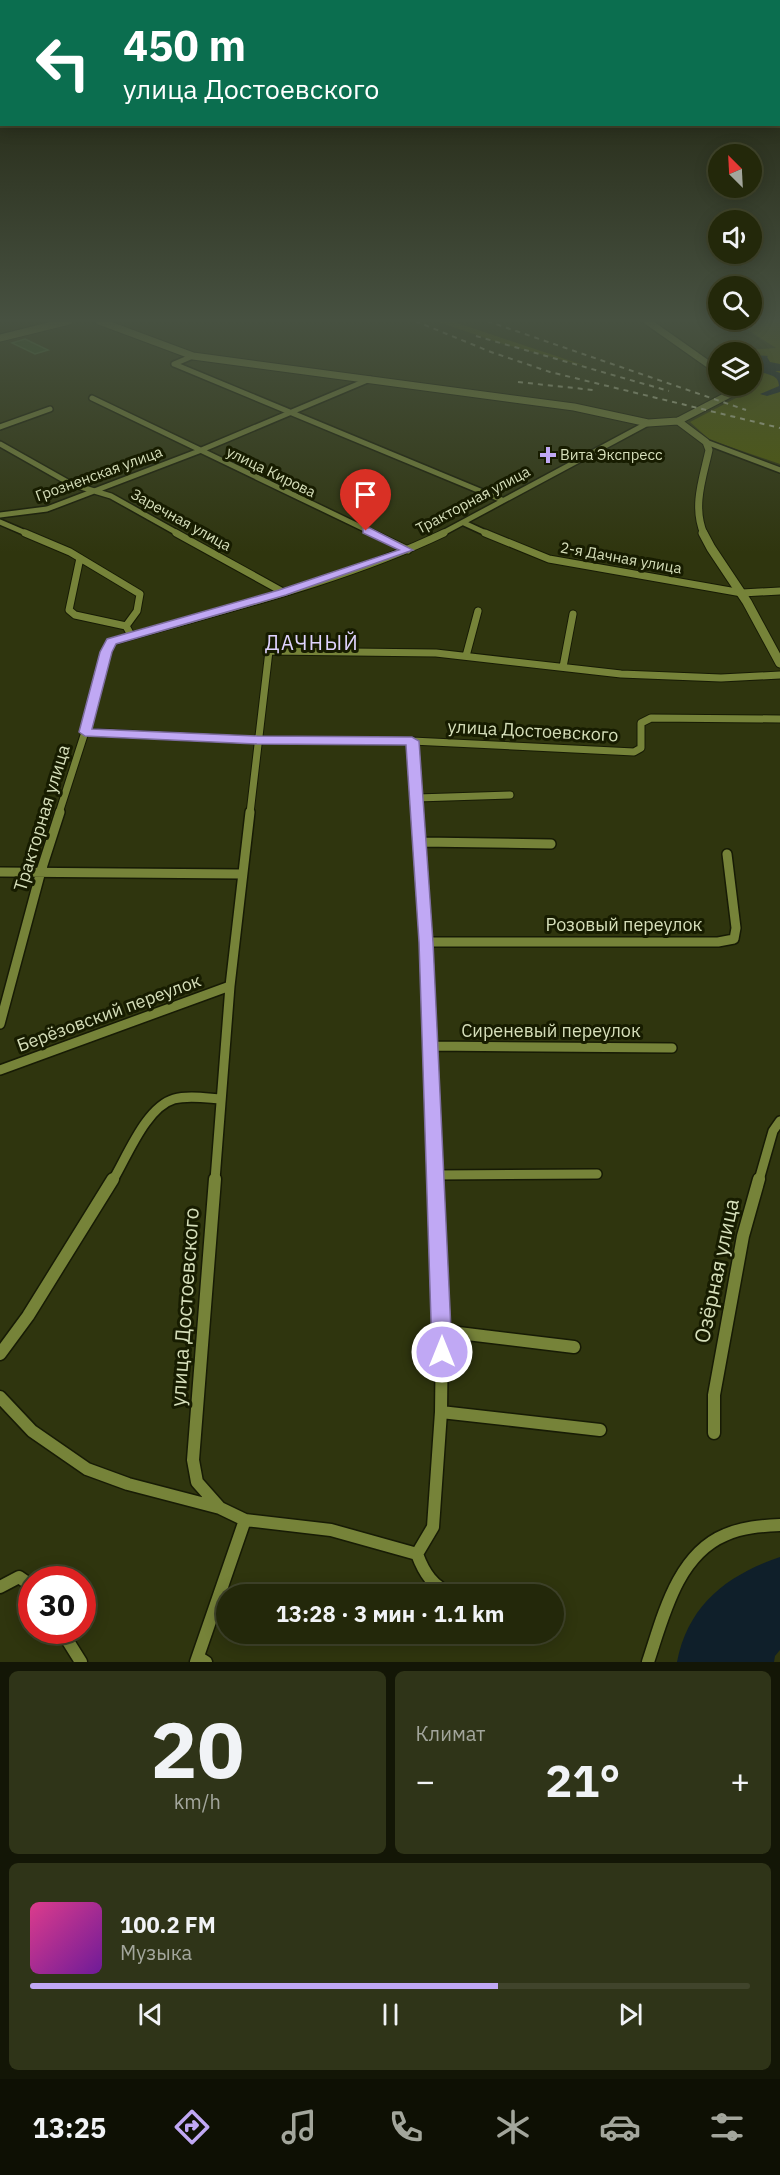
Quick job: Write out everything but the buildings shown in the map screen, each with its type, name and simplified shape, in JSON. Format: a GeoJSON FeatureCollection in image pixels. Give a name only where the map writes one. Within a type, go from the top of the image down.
{"type":"FeatureCollection","features":[{"type":"Feature","properties":{"kind":"street","name":"улица Кирова"},"geometry":{"type":"LineString","coordinates":[[93,399],[408,550]]}},
{"type":"Feature","properties":{"kind":"street"},"geometry":{"type":"LineString","coordinates":[[256,399],[502,500]]}},
{"type":"Feature","properties":{"kind":"street","name":"Грозненская улица"},"geometry":{"type":"LineString","coordinates":[[0,515],[47,509],[199,451],[324,399]]}},
{"type":"Feature","properties":{"kind":"street"},"geometry":{"type":"LineString","coordinates":[[514,399],[583,408],[648,423],[678,421],[721,399]]}},
{"type":"Feature","properties":{"kind":"street"},"geometry":{"type":"LineString","coordinates":[[0,427],[50,409]]}},
{"type":"Feature","properties":{"kind":"street"},"geometry":{"type":"LineString","coordinates":[[678,421],[706,442],[780,470]]}},
{"type":"Feature","properties":{"kind":"street","name":"Тракторная улица"},"geometry":{"type":"LineString","coordinates":[[0,1024],[41,871],[85,732],[106,652],[111,642],[283,592],[408,550],[464,523],[502,500],[648,423]]}},
{"type":"Feature","properties":{"kind":"street"},"geometry":{"type":"LineString","coordinates":[[706,442],[709,450],[698,506],[699,519],[722,566],[742,593],[780,663]]}},
{"type":"Feature","properties":{"kind":"street","name":"Заречная улица"},"geometry":{"type":"LineString","coordinates":[[0,444],[71,484],[111,496],[283,592]]}},
{"type":"Feature","properties":{"kind":"street"},"geometry":{"type":"LineString","coordinates":[[0,522],[40,537],[140,594],[141,598],[132,620],[126,626]]}},
{"type":"Feature","properties":{"kind":"street","name":"2-я Дачная улица"},"geometry":{"type":"LineString","coordinates":[[464,523],[549,559],[742,593],[780,591]]}},
{"type":"Feature","properties":{"kind":"street"},"geometry":{"type":"LineString","coordinates":[[80,558],[69,610],[75,615],[126,626],[131,635]]}},
{"type":"Feature","properties":{"kind":"street"},"geometry":{"type":"LineString","coordinates":[[478,610],[466,656],[621,674],[721,678],[780,675]]}},
{"type":"Feature","properties":{"kind":"street"},"geometry":{"type":"LineString","coordinates":[[563,667],[573,614]]}},
{"type":"Feature","properties":{"kind":"street","name":"улица Достоевского"},"geometry":{"type":"LineString","coordinates":[[220,1509],[197,1482],[193,1460],[230,986],[269,651],[376,651],[466,656]]}},
{"type":"Feature","properties":{"kind":"street","name":"улица Достоевского"},"geometry":{"type":"LineString","coordinates":[[85,732],[257,740],[412,741],[634,752],[641,748],[641,723],[651,718],[780,719]]}},
{"type":"Feature","properties":{"kind":"street"},"geometry":{"type":"LineString","coordinates":[[412,741],[421,842],[442,1331],[441,1412],[433,1527],[417,1554]]}},
{"type":"Feature","properties":{"kind":"street"},"geometry":{"type":"LineString","coordinates":[[417,798],[510,795]]}},
{"type":"Feature","properties":{"kind":"street"},"geometry":{"type":"LineString","coordinates":[[421,842],[551,844]]}},
{"type":"Feature","properties":{"kind":"street","name":"Розовый переулок"},"geometry":{"type":"LineString","coordinates":[[426,942],[718,942],[734,939],[736,928],[727,854]]}},
{"type":"Feature","properties":{"kind":"street"},"geometry":{"type":"LineString","coordinates":[[0,872],[242,874]]}},
{"type":"Feature","properties":{"kind":"street","name":"Берёзовский переулок"},"geometry":{"type":"LineString","coordinates":[[0,1070],[230,986]]}},
{"type":"Feature","properties":{"kind":"street","name":"Сиреневый переулок"},"geometry":{"type":"LineString","coordinates":[[430,1046],[672,1048]]}},
{"type":"Feature","properties":{"kind":"street"},"geometry":{"type":"LineString","coordinates":[[0,1354],[28,1316],[151,1115],[172,1099],[185,1097],[221,1099]]}},
{"type":"Feature","properties":{"kind":"street","name":"Озёрная улица"},"geometry":{"type":"LineString","coordinates":[[714,1433],[714,1395],[743,1236],[773,1131],[780,1122]]}},
{"type":"Feature","properties":{"kind":"street"},"geometry":{"type":"LineString","coordinates":[[436,1175],[597,1174]]}},
{"type":"Feature","properties":{"kind":"street"},"geometry":{"type":"LineString","coordinates":[[442,1331],[574,1347]]}},
{"type":"Feature","properties":{"kind":"street"},"geometry":{"type":"LineString","coordinates":[[0,1396],[32,1431],[87,1469],[128,1484],[220,1509],[245,1520],[331,1530],[417,1554]]}},
{"type":"Feature","properties":{"kind":"street"},"geometry":{"type":"LineString","coordinates":[[441,1412],[600,1430]]}},
{"type":"Feature","properties":{"kind":"street"},"geometry":{"type":"LineString","coordinates":[[200,1660],[245,1520]]}},
{"type":"Feature","properties":{"kind":"street"},"geometry":{"type":"LineString","coordinates":[[648,1662],[670,1595],[685,1569],[706,1544],[733,1532],[780,1525]]}},
{"type":"Feature","properties":{"kind":"street"},"geometry":{"type":"LineString","coordinates":[[417,1554],[425,1575],[434,1584]]}},
{"type":"Feature","properties":{"kind":"street"},"geometry":{"type":"LineString","coordinates":[[0,1587],[18,1577]]}},
{"type":"Feature","properties":{"kind":"street"},"geometry":{"type":"LineString","coordinates":[[70,1644],[81,1662]]}},
{"type":"Feature","properties":{"kind":"green space"},"geometry":{"type":"Polygon","coordinates":[[[735,399],[780,399],[780,464],[710,440],[690,422],[735,399]]]}},
{"type":"Feature","properties":{"kind":"water"},"geometry":{"type":"Polygon","coordinates":[[[780,1557],[780,1650],[774,1662],[677,1662],[682,1642],[700,1608],[727,1583],[761,1564],[780,1557]]]}},
{"type":"Feature","properties":{"kind":"railway"},"geometry":{"type":"LineString","coordinates":[[659,399],[780,428]]}},
{"type":"Feature","properties":{"kind":"railway"},"geometry":{"type":"LineString","coordinates":[[713,399],[746,410]]}},
{"type":"Feature","properties":{"kind":"place","name":"Вита Экспресс"},"geometry":{"type":"Point","coordinates":[548,455]}},
{"type":"Feature","properties":{"kind":"district","name":"ДАЧНЫЙ"},"geometry":{"type":"Point","coordinates":[312,643]}},
{"type":"Feature","properties":{"kind":"route"},"geometry":{"type":"LineString","coordinates":[[366,531],[408,550],[283,592],[111,642],[106,652],[85,732],[257,740],[412,741],[421,842],[426,942],[442,1352]]}}]}
